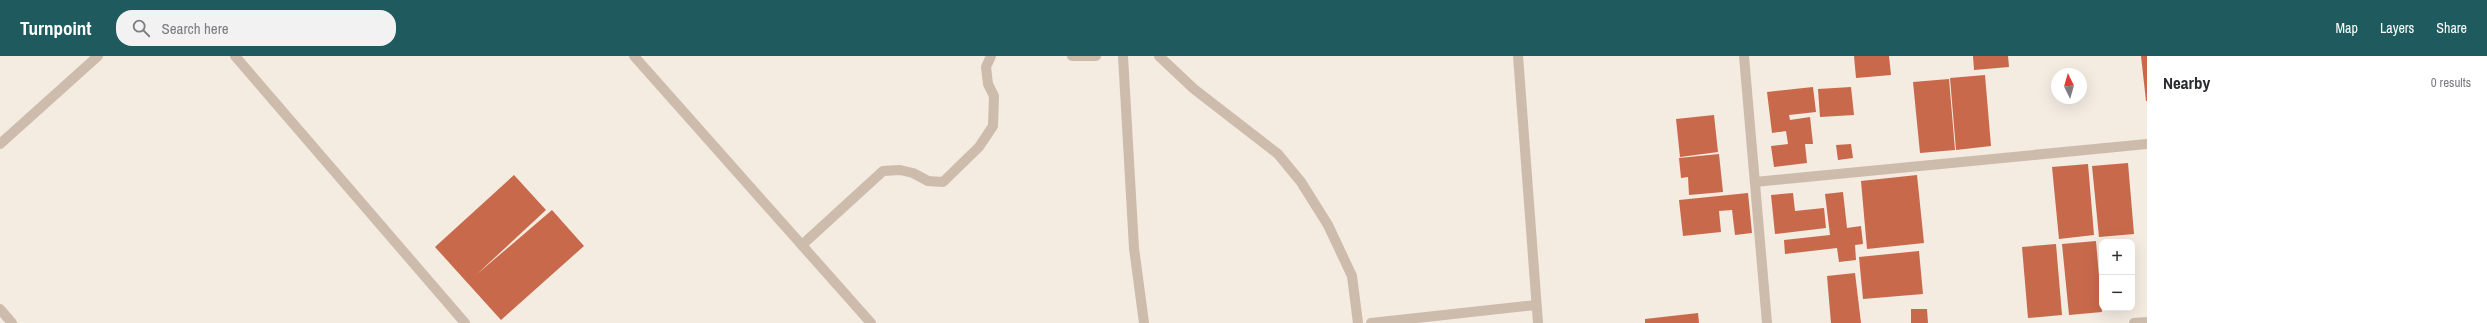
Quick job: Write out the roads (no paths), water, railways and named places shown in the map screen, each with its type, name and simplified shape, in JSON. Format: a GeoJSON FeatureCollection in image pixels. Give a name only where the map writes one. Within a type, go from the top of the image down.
{"type":"FeatureCollection","features":[{"type":"Feature","properties":{"kind":"street"},"geometry":{"type":"LineString","coordinates":[[0,144],[98,56]]}},
{"type":"Feature","properties":{"kind":"street"},"geometry":{"type":"LineString","coordinates":[[235,56],[465,323]]}},
{"type":"Feature","properties":{"kind":"street"},"geometry":{"type":"LineString","coordinates":[[634,56],[871,323]]}},
{"type":"Feature","properties":{"kind":"street"},"geometry":{"type":"LineString","coordinates":[[802,245],[883,171],[900,170],[913,173],[928,181],[943,182],[954,172],[979,147],[993,126],[994,96],[988,84],[986,67],[992,56]]}},
{"type":"Feature","properties":{"kind":"street"},"geometry":{"type":"LineString","coordinates":[[1072,56],[1096,56]]}},
{"type":"Feature","properties":{"kind":"street"},"geometry":{"type":"LineString","coordinates":[[1123,56],[1134,241],[1144,323]]}},
{"type":"Feature","properties":{"kind":"street"},"geometry":{"type":"LineString","coordinates":[[1159,56],[1194,89],[1278,154],[1301,182],[1328,225],[1352,276],[1358,323]]}},
{"type":"Feature","properties":{"kind":"street"},"geometry":{"type":"LineString","coordinates":[[1518,56],[1538,323]]}},
{"type":"Feature","properties":{"kind":"street"},"geometry":{"type":"LineString","coordinates":[[1744,56],[1767,323]]}},
{"type":"Feature","properties":{"kind":"street"},"geometry":{"type":"LineString","coordinates":[[1755,182],[2147,144]]}},
{"type":"Feature","properties":{"kind":"street"},"geometry":{"type":"LineString","coordinates":[[1370,323],[1414,321],[1536,305]]}},
{"type":"Feature","properties":{"kind":"street"},"geometry":{"type":"LineString","coordinates":[[0,308],[12,323]]}},
{"type":"Feature","properties":{"kind":"street"},"geometry":{"type":"LineString","coordinates":[[2134,323],[2147,322]]}}]}
